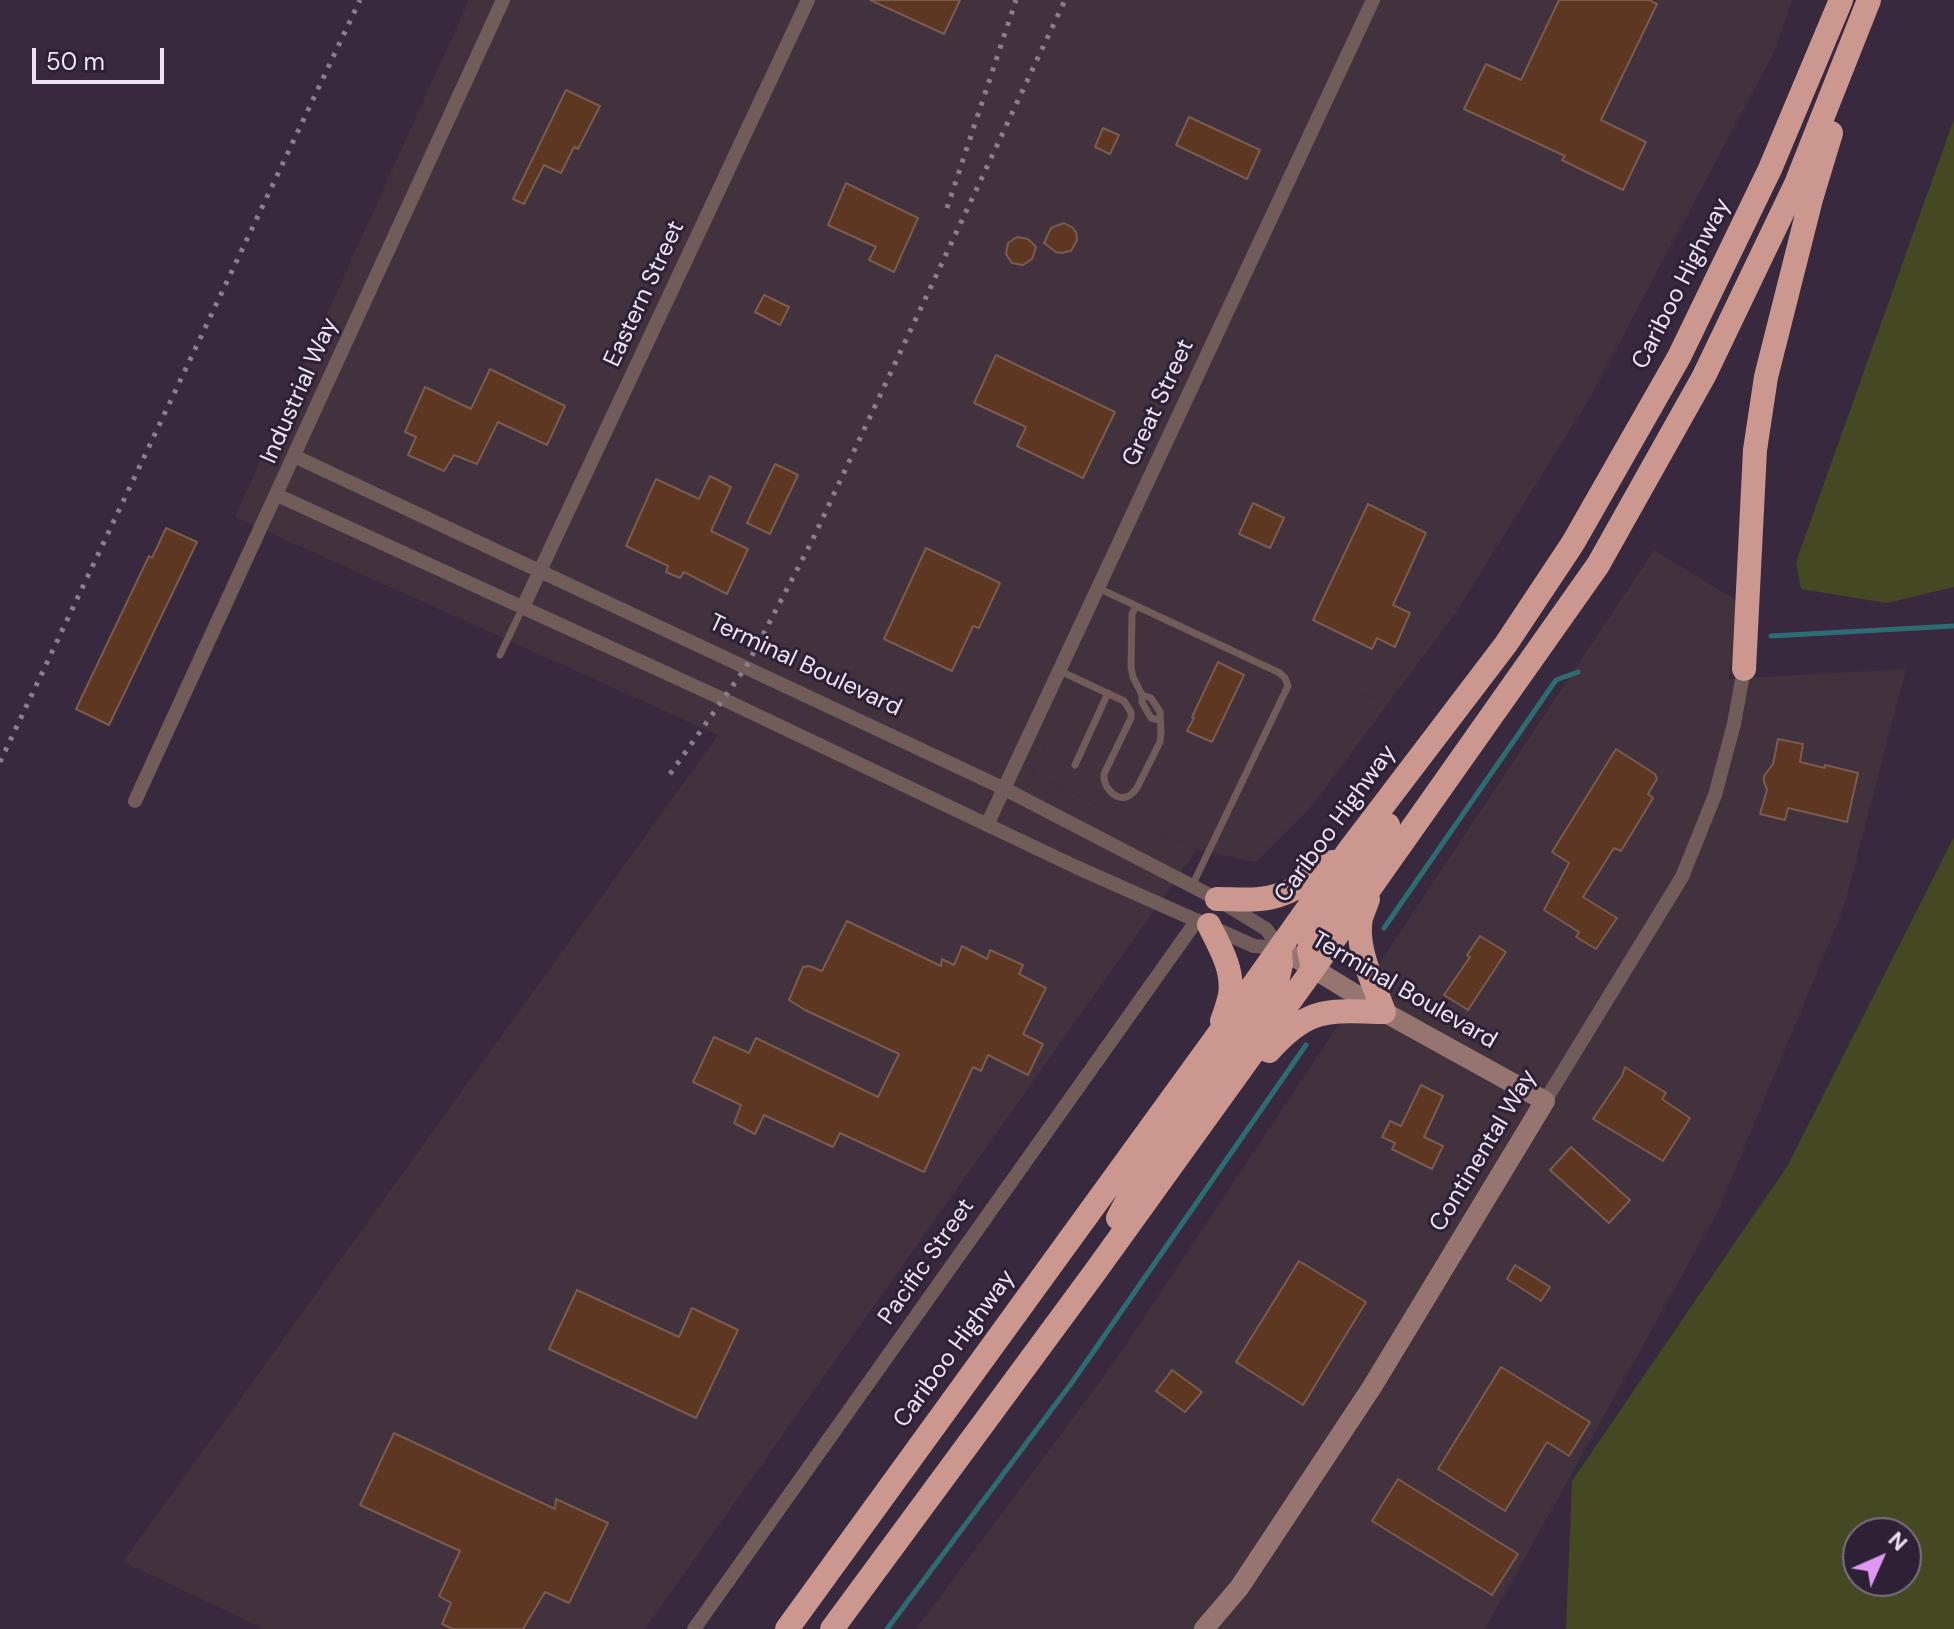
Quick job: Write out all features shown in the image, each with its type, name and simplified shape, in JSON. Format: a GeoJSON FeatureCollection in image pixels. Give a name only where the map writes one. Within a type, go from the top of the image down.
{"type":"FeatureCollection","features":[{"type":"Feature","properties":{"kind":"highway","name":"Cariboo Highway"},"geometry":{"type":"LineString","coordinates":[[787,1629],[1350,849],[1506,644],[1573,543],[1679,357],[1770,169],[1841,0]]}},
{"type":"Feature","properties":{"kind":"highway"},"geometry":{"type":"LineString","coordinates":[[1744,669],[1755,450],[1766,377],[1811,199],[1870,0]]}},
{"type":"Feature","properties":{"kind":"highway"},"geometry":{"type":"LineString","coordinates":[[832,1629],[1186,1146],[1598,565],[1704,376],[1796,184],[1870,0]]}},
{"type":"Feature","properties":{"kind":"highway"},"geometry":{"type":"LineString","coordinates":[[1313,969],[1309,950],[1312,935],[1322,918],[1503,663],[1506,644]]}},
{"type":"Feature","properties":{"kind":"highway"},"geometry":{"type":"LineString","coordinates":[[1217,899],[1257,899],[1284,894],[1350,849]]}},
{"type":"Feature","properties":{"kind":"highway"},"geometry":{"type":"LineString","coordinates":[[1186,1146],[1295,1025],[1316,1014],[1331,1011],[1384,1012],[1366,963],[1360,936],[1361,918],[1374,883]]}},
{"type":"Feature","properties":{"kind":"highway"},"geometry":{"type":"LineString","coordinates":[[1203,922],[1228,965],[1230,996],[1218,1035]]}},
{"type":"Feature","properties":{"kind":"highway"},"geometry":{"type":"LineString","coordinates":[[1095,1272],[1139,1179],[1278,978],[1280,948]]}},
{"type":"Feature","properties":{"kind":"highway"},"geometry":{"type":"LineString","coordinates":[[807,1629],[828,1594],[831,1567]]}},
{"type":"Feature","properties":{"kind":"street","name":"Industrial Way"},"geometry":{"type":"LineString","coordinates":[[135,801],[503,0]]}},
{"type":"Feature","properties":{"kind":"street","name":"Eastern Street"},"geometry":{"type":"LineString","coordinates":[[523,607],[808,0]]}},
{"type":"Feature","properties":{"kind":"street","name":"Great Street"},"geometry":{"type":"LineString","coordinates":[[987,825],[1373,0]]}},
{"type":"Feature","properties":{"kind":"street","name":"Terminal Boulevard"},"geometry":{"type":"LineString","coordinates":[[294,456],[1003,788],[1217,899],[1266,929],[1280,948],[1313,969],[1545,1101]]}},
{"type":"Feature","properties":{"kind":"street","name":"Terminal Boulevard"},"geometry":{"type":"LineString","coordinates":[[277,495],[710,693],[1076,867],[1254,946],[1280,948]]}},
{"type":"Feature","properties":{"kind":"street","name":"Continental Way"},"geometry":{"type":"LineString","coordinates":[[1204,1629],[1239,1588],[1372,1387],[1682,877],[1715,795],[1734,724],[1744,669]]}},
{"type":"Feature","properties":{"kind":"street","name":"Pacific Street"},"geometry":{"type":"LineString","coordinates":[[694,1629],[1203,922]]}},
{"type":"Feature","properties":{"kind":"lane"},"geometry":{"type":"LineString","coordinates":[[1096,587],[1280,673],[1288,686],[1192,886]]}},
{"type":"Feature","properties":{"kind":"lane"},"geometry":{"type":"LineString","coordinates":[[1058,670],[1124,701],[1131,712],[1103,781],[1108,790],[1127,797],[1137,788],[1160,742],[1161,733],[1160,712],[1151,698],[1142,695],[1131,667],[1132,614],[1136,606]]}},
{"type":"Feature","properties":{"kind":"lane"},"geometry":{"type":"LineString","coordinates":[[500,655],[523,607]]}},
{"type":"Feature","properties":{"kind":"lane"},"geometry":{"type":"LineString","coordinates":[[1075,765],[1108,693]]}},
{"type":"Feature","properties":{"kind":"shaded area"},"geometry":{"type":"Polygon","coordinates":[[[469,0],[1793,0],[1773,54],[1591,396],[1455,614],[1387,705],[1120,584],[1032,774],[1197,850],[645,1629],[265,1629],[123,1562],[718,735],[235,517],[469,0]]]}},
{"type":"Feature","properties":{"kind":"shaded area"},"geometry":{"type":"Polygon","coordinates":[[[1654,550],[1737,601],[1729,679],[1906,669],[1844,907],[1718,1211],[1485,1629],[916,1629],[1113,1364],[1654,550]]]}},
{"type":"Feature","properties":{"kind":"shaded area"},"geometry":{"type":"Polygon","coordinates":[[[1120,583],[1387,705],[1311,807],[1256,862],[1197,850],[1032,774],[1120,583]]]}},
{"type":"Feature","properties":{"kind":"green space"},"geometry":{"type":"Polygon","coordinates":[[[1954,119],[1954,587],[1887,603],[1801,589],[1796,562],[1954,119]]]}},
{"type":"Feature","properties":{"kind":"green space"},"geometry":{"type":"Polygon","coordinates":[[[1954,837],[1954,1629],[1566,1629],[1572,1481],[1788,1165],[1954,837]]]}},
{"type":"Feature","properties":{"kind":"building"},"geometry":{"type":"Polygon","coordinates":[[[870,0],[960,0],[944,34],[870,0]]]}},
{"type":"Feature","properties":{"kind":"building"},"geometry":{"type":"Polygon","coordinates":[[[1559,0],[1649,0],[1657,4],[1601,120],[1646,142],[1623,190],[1562,160],[1565,156],[1464,109],[1486,64],[1521,80],[1559,0]]]}},
{"type":"Feature","properties":{"kind":"building"},"geometry":{"type":"Polygon","coordinates":[[[566,90],[600,106],[578,149],[574,147],[561,173],[544,165],[524,204],[513,199],[566,90]]]}},
{"type":"Feature","properties":{"kind":"building"},"geometry":{"type":"Polygon","coordinates":[[[1189,117],[1260,150],[1247,179],[1176,145],[1189,117]]]}},
{"type":"Feature","properties":{"kind":"building"},"geometry":{"type":"Polygon","coordinates":[[[1103,128],[1119,135],[1110,154],[1095,147],[1103,128]]]}},
{"type":"Feature","properties":{"kind":"building"},"geometry":{"type":"Polygon","coordinates":[[[846,183],[918,218],[894,272],[869,260],[876,247],[828,225],[846,183]]]}},
{"type":"Feature","properties":{"kind":"building"},"geometry":{"type":"Polygon","coordinates":[[[1064,223],[1073,228],[1077,240],[1071,251],[1061,253],[1044,243],[1051,228],[1064,223]]]}},
{"type":"Feature","properties":{"kind":"building"},"geometry":{"type":"Polygon","coordinates":[[[1017,237],[1028,239],[1036,247],[1032,259],[1023,265],[1012,263],[1006,254],[1008,243],[1017,237]]]}},
{"type":"Feature","properties":{"kind":"building"},"geometry":{"type":"Polygon","coordinates":[[[764,295],[789,307],[780,325],[755,312],[764,295]]]}},
{"type":"Feature","properties":{"kind":"building"},"geometry":{"type":"Polygon","coordinates":[[[996,355],[1115,412],[1083,478],[1017,446],[1026,427],[974,403],[996,355]]]}},
{"type":"Feature","properties":{"kind":"building"},"geometry":{"type":"Polygon","coordinates":[[[490,369],[565,406],[547,445],[498,422],[477,464],[454,455],[444,471],[408,455],[416,437],[405,432],[425,387],[471,409],[490,369]]]}},
{"type":"Feature","properties":{"kind":"building"},"geometry":{"type":"Polygon","coordinates":[[[775,464],[798,475],[770,534],[747,523],[775,464]]]}},
{"type":"Feature","properties":{"kind":"building"},"geometry":{"type":"Polygon","coordinates":[[[710,476],[731,487],[711,531],[748,549],[727,594],[684,572],[680,578],[666,572],[668,566],[626,546],[656,479],[699,499],[710,476]]]}},
{"type":"Feature","properties":{"kind":"building"},"geometry":{"type":"Polygon","coordinates":[[[1253,503],[1284,518],[1270,548],[1239,534],[1253,503]]]}},
{"type":"Feature","properties":{"kind":"building"},"geometry":{"type":"Polygon","coordinates":[[[1368,504],[1426,533],[1393,605],[1410,613],[1395,647],[1377,638],[1372,649],[1313,620],[1368,504]]]}},
{"type":"Feature","properties":{"kind":"building"},"geometry":{"type":"Polygon","coordinates":[[[166,528],[197,542],[109,725],[76,709],[149,556],[152,558],[166,528]]]}},
{"type":"Feature","properties":{"kind":"building"},"geometry":{"type":"Polygon","coordinates":[[[926,548],[1000,583],[979,628],[973,626],[952,671],[884,639],[926,548]]]}},
{"type":"Feature","properties":{"kind":"building"},"geometry":{"type":"Polygon","coordinates":[[[1218,662],[1244,675],[1212,742],[1187,731],[1218,662]]]}},
{"type":"Feature","properties":{"kind":"building"},"geometry":{"type":"Polygon","coordinates":[[[1778,739],[1803,744],[1800,762],[1858,773],[1847,822],[1788,808],[1785,820],[1760,814],[1767,790],[1764,776],[1773,764],[1778,739]]]}},
{"type":"Feature","properties":{"kind":"building"},"geometry":{"type":"Polygon","coordinates":[[[1616,749],[1655,774],[1657,779],[1648,794],[1653,798],[1621,851],[1614,848],[1583,897],[1617,918],[1596,949],[1576,937],[1579,932],[1544,910],[1569,863],[1552,852],[1616,749]]]}},
{"type":"Feature","properties":{"kind":"building"},"geometry":{"type":"Polygon","coordinates":[[[847,921],[941,966],[942,959],[954,965],[962,946],[987,959],[990,950],[1023,965],[1019,974],[1046,988],[1023,1034],[1043,1044],[1028,1075],[988,1055],[981,1071],[973,1067],[924,1172],[840,1133],[833,1147],[764,1115],[755,1134],[734,1123],[741,1105],[693,1082],[714,1037],[749,1053],[756,1038],[878,1097],[899,1054],[789,1000],[803,967],[822,971],[847,921]]]}},
{"type":"Feature","properties":{"kind":"building"},"geometry":{"type":"Polygon","coordinates":[[[1480,936],[1506,952],[1468,1010],[1444,995],[1470,957],[1467,955],[1480,936]]]}},
{"type":"Feature","properties":{"kind":"building"},"geometry":{"type":"Polygon","coordinates":[[[1625,1067],[1666,1093],[1662,1099],[1690,1118],[1663,1161],[1593,1119],[1625,1067]]]}},
{"type":"Feature","properties":{"kind":"building"},"geometry":{"type":"Polygon","coordinates":[[[1421,1085],[1443,1096],[1424,1137],[1443,1146],[1432,1169],[1392,1149],[1395,1143],[1382,1137],[1390,1121],[1401,1126],[1421,1085]]]}},
{"type":"Feature","properties":{"kind":"building"},"geometry":{"type":"Polygon","coordinates":[[[1571,1147],[1630,1200],[1609,1223],[1550,1170],[1571,1147]]]}},
{"type":"Feature","properties":{"kind":"building"},"geometry":{"type":"Polygon","coordinates":[[[1299,1261],[1366,1302],[1303,1405],[1236,1362],[1299,1261]]]}},
{"type":"Feature","properties":{"kind":"building"},"geometry":{"type":"Polygon","coordinates":[[[1515,1265],[1550,1287],[1541,1301],[1507,1279],[1515,1265]]]}},
{"type":"Feature","properties":{"kind":"building"},"geometry":{"type":"Polygon","coordinates":[[[577,1290],[679,1337],[692,1308],[738,1330],[696,1418],[549,1349],[577,1290]]]}},
{"type":"Feature","properties":{"kind":"building"},"geometry":{"type":"Polygon","coordinates":[[[1501,1367],[1590,1422],[1569,1456],[1547,1442],[1505,1511],[1438,1469],[1501,1367]]]}},
{"type":"Feature","properties":{"kind":"building"},"geometry":{"type":"Polygon","coordinates":[[[1172,1370],[1202,1392],[1185,1412],[1156,1391],[1172,1370]]]}},
{"type":"Feature","properties":{"kind":"building"},"geometry":{"type":"Polygon","coordinates":[[[394,1433],[555,1509],[556,1499],[608,1523],[569,1603],[545,1592],[523,1629],[453,1629],[442,1624],[451,1603],[439,1596],[460,1551],[360,1505],[394,1433]]]}},
{"type":"Feature","properties":{"kind":"building"},"geometry":{"type":"Polygon","coordinates":[[[1398,1479],[1518,1554],[1492,1595],[1372,1521],[1398,1479]]]}},
{"type":"Feature","properties":{"kind":"waterway"},"geometry":{"type":"LineString","coordinates":[[1771,636],[1954,626]]}},
{"type":"Feature","properties":{"kind":"waterway"},"geometry":{"type":"LineString","coordinates":[[1384,928],[1556,680],[1578,672]]}},
{"type":"Feature","properties":{"kind":"waterway"},"geometry":{"type":"LineString","coordinates":[[887,1629],[1073,1381],[1306,1045]]}},
{"type":"Feature","properties":{"kind":"railway"},"geometry":{"type":"LineString","coordinates":[[0,762],[360,0]]}},
{"type":"Feature","properties":{"kind":"railway"},"geometry":{"type":"LineString","coordinates":[[947,208],[1016,0]]}},
{"type":"Feature","properties":{"kind":"railway"},"geometry":{"type":"LineString","coordinates":[[670,774],[746,667],[811,543],[1065,0]]}}]}
